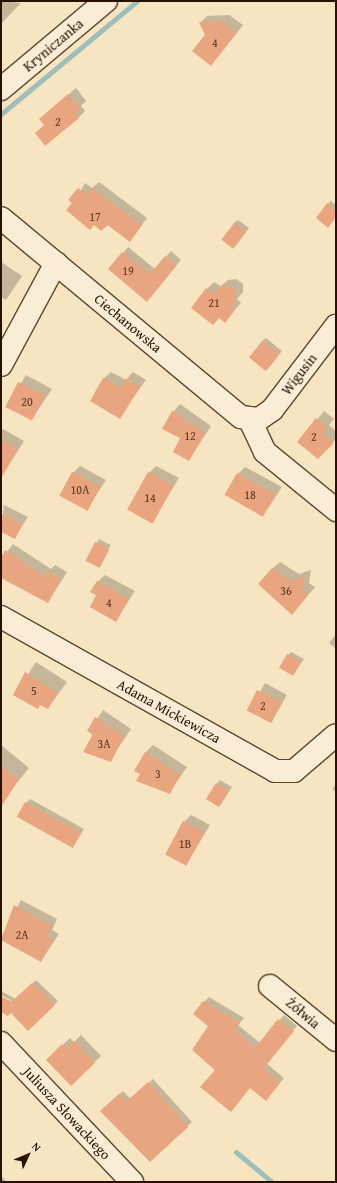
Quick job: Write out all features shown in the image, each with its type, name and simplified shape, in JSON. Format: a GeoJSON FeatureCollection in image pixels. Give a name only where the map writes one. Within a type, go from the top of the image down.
{"type":"FeatureCollection","features":[{"type":"Feature","properties":{"kind":"street","name":"Kryniczanka"},"geometry":{"type":"LineString","coordinates":[[1,89],[106,1]]}},
{"type":"Feature","properties":{"kind":"street","name":"Ciechanowska"},"geometry":{"type":"LineString","coordinates":[[1,218],[241,417],[254,420]]}},
{"type":"Feature","properties":{"kind":"street"},"geometry":{"type":"LineString","coordinates":[[1,364],[56,263]]}},
{"type":"Feature","properties":{"kind":"street","name":"Wigusin"},"geometry":{"type":"LineString","coordinates":[[254,420],[272,410],[336,326]]}},
{"type":"Feature","properties":{"kind":"street"},"geometry":{"type":"LineString","coordinates":[[254,420],[265,452],[336,510]]}},
{"type":"Feature","properties":{"kind":"street","name":"Adama Mickiewicza"},"geometry":{"type":"LineString","coordinates":[[1,617],[275,771],[294,771],[334,736]]}},
{"type":"Feature","properties":{"kind":"street","name":"Żółwia"},"geometry":{"type":"LineString","coordinates":[[270,986],[336,1040]]}},
{"type":"Feature","properties":{"kind":"street","name":"Juliusza Słowackiego"},"geometry":{"type":"LineString","coordinates":[[1,1044],[132,1182]]}},
{"type":"Feature","properties":{"kind":"building"},"geometry":{"type":"Polygon","coordinates":[[[222,21],[236,33],[211,66],[192,51],[205,35],[199,22],[222,21]]]}},
{"type":"Feature","properties":{"kind":"building"},"geometry":{"type":"Polygon","coordinates":[[[68,94],[80,109],[75,113],[79,118],[45,146],[35,133],[44,125],[39,119],[68,94]]]}},
{"type":"Feature","properties":{"kind":"building"},"geometry":{"type":"Polygon","coordinates":[[[78,188],[86,195],[91,188],[142,225],[130,242],[108,225],[101,231],[94,225],[90,230],[66,210],[72,203],[68,200],[78,188]]]}},
{"type":"Feature","properties":{"kind":"building"},"geometry":{"type":"Polygon","coordinates":[[[327,203],[336,211],[336,217],[328,228],[316,218],[327,203]]]}},
{"type":"Feature","properties":{"kind":"building"},"geometry":{"type":"Polygon","coordinates":[[[234,223],[246,232],[233,249],[221,240],[234,223]]]}},
{"type":"Feature","properties":{"kind":"building"},"geometry":{"type":"Polygon","coordinates":[[[122,252],[150,274],[165,256],[176,266],[147,302],[108,269],[122,252]]]}},
{"type":"Feature","properties":{"kind":"building"},"geometry":{"type":"Polygon","coordinates":[[[220,286],[228,286],[236,291],[236,300],[231,307],[235,310],[225,323],[219,318],[213,325],[191,308],[206,288],[214,294],[220,286]]]}},
{"type":"Feature","properties":{"kind":"building"},"geometry":{"type":"Polygon","coordinates":[[[262,341],[279,355],[266,371],[249,357],[262,341]]]}},
{"type":"Feature","properties":{"kind":"building"},"geometry":{"type":"Polygon","coordinates":[[[103,378],[120,388],[125,379],[140,387],[120,419],[90,401],[103,378]]]}},
{"type":"Feature","properties":{"kind":"building"},"geometry":{"type":"Polygon","coordinates":[[[18,382],[45,396],[32,421],[5,407],[18,382]]]}},
{"type":"Feature","properties":{"kind":"building"},"geometry":{"type":"Polygon","coordinates":[[[172,411],[205,433],[189,461],[173,452],[180,438],[162,429],[172,411]]]}},
{"type":"Feature","properties":{"kind":"building"},"geometry":{"type":"Polygon","coordinates":[[[316,418],[327,427],[322,433],[334,443],[318,459],[297,442],[316,418]]]}},
{"type":"Feature","properties":{"kind":"building"},"geometry":{"type":"Polygon","coordinates":[[[1,439],[18,448],[1,478],[1,439]]]}},
{"type":"Feature","properties":{"kind":"building"},"geometry":{"type":"Polygon","coordinates":[[[72,472],[100,487],[88,511],[59,496],[72,472]]]}},
{"type":"Feature","properties":{"kind":"building"},"geometry":{"type":"Polygon","coordinates":[[[148,472],[173,486],[153,524],[127,510],[148,472]]]}},
{"type":"Feature","properties":{"kind":"building"},"geometry":{"type":"Polygon","coordinates":[[[237,473],[275,495],[263,517],[224,495],[237,473]]]}},
{"type":"Feature","properties":{"kind":"building"},"geometry":{"type":"Polygon","coordinates":[[[1,514],[22,525],[15,539],[1,532],[1,514]]]}},
{"type":"Feature","properties":{"kind":"building"},"geometry":{"type":"Polygon","coordinates":[[[95,542],[109,549],[100,568],[85,561],[95,542]]]}},
{"type":"Feature","properties":{"kind":"building"},"geometry":{"type":"Polygon","coordinates":[[[5,550],[44,576],[47,571],[61,579],[48,603],[1,578],[1,558],[5,550]]]}},
{"type":"Feature","properties":{"kind":"building"},"geometry":{"type":"Polygon","coordinates":[[[272,568],[291,581],[304,576],[302,590],[308,595],[292,615],[258,584],[272,568]]]}},
{"type":"Feature","properties":{"kind":"building"},"geometry":{"type":"Polygon","coordinates":[[[97,581],[129,599],[116,622],[90,607],[96,595],[90,592],[97,581]]]}},
{"type":"Feature","properties":{"kind":"building"},"geometry":{"type":"Polygon","coordinates":[[[287,654],[301,662],[293,676],[279,668],[287,654]]]}},
{"type":"Feature","properties":{"kind":"building"},"geometry":{"type":"Polygon","coordinates":[[[25,672],[57,693],[48,709],[40,705],[38,709],[13,695],[25,672]]]}},
{"type":"Feature","properties":{"kind":"building"},"geometry":{"type":"Polygon","coordinates":[[[257,690],[281,702],[271,723],[247,710],[257,690]]]}},
{"type":"Feature","properties":{"kind":"building"},"geometry":{"type":"Polygon","coordinates":[[[95,717],[124,736],[111,762],[83,752],[93,734],[87,731],[95,717]]]}},
{"type":"Feature","properties":{"kind":"building"},"geometry":{"type":"Polygon","coordinates":[[[145,752],[180,775],[170,794],[136,781],[140,774],[134,771],[145,752]]]}},
{"type":"Feature","properties":{"kind":"building"},"geometry":{"type":"Polygon","coordinates":[[[1,767],[19,779],[1,807],[1,767]]]}},
{"type":"Feature","properties":{"kind":"building"},"geometry":{"type":"Polygon","coordinates":[[[216,783],[229,791],[219,807],[206,799],[216,783]]]}},
{"type":"Feature","properties":{"kind":"building"},"geometry":{"type":"Polygon","coordinates":[[[25,802],[81,833],[73,848],[17,817],[25,802]]]}},
{"type":"Feature","properties":{"kind":"building"},"geometry":{"type":"Polygon","coordinates":[[[183,821],[204,832],[186,866],[165,855],[183,821]]]}},
{"type":"Feature","properties":{"kind":"building"},"geometry":{"type":"Polygon","coordinates":[[[14,905],[52,926],[46,936],[53,940],[41,962],[1,940],[14,905]]]}},
{"type":"Feature","properties":{"kind":"building"},"geometry":{"type":"Polygon","coordinates":[[[32,983],[55,1005],[28,1031],[11,1013],[8,1016],[1,1012],[1,996],[11,1002],[32,983]]]}},
{"type":"Feature","properties":{"kind":"building"},"geometry":{"type":"Polygon","coordinates":[[[203,1001],[240,1023],[234,1030],[255,1048],[278,1019],[294,1031],[263,1069],[280,1083],[266,1101],[250,1088],[231,1112],[200,1087],[215,1070],[192,1050],[208,1026],[193,1014],[203,1001]]]}},
{"type":"Feature","properties":{"kind":"building"},"geometry":{"type":"Polygon","coordinates":[[[74,1041],[95,1063],[71,1086],[46,1060],[62,1044],[66,1048],[74,1041]]]}},
{"type":"Feature","properties":{"kind":"building"},"geometry":{"type":"Polygon","coordinates":[[[148,1082],[188,1127],[150,1162],[100,1111],[119,1094],[126,1102],[148,1082]]]}},
{"type":"Feature","properties":{"kind":"waterway"},"geometry":{"type":"LineString","coordinates":[[1,114],[137,1]]}},
{"type":"Feature","properties":{"kind":"waterway"},"geometry":{"type":"LineString","coordinates":[[236,1152],[272,1182]]}}]}
